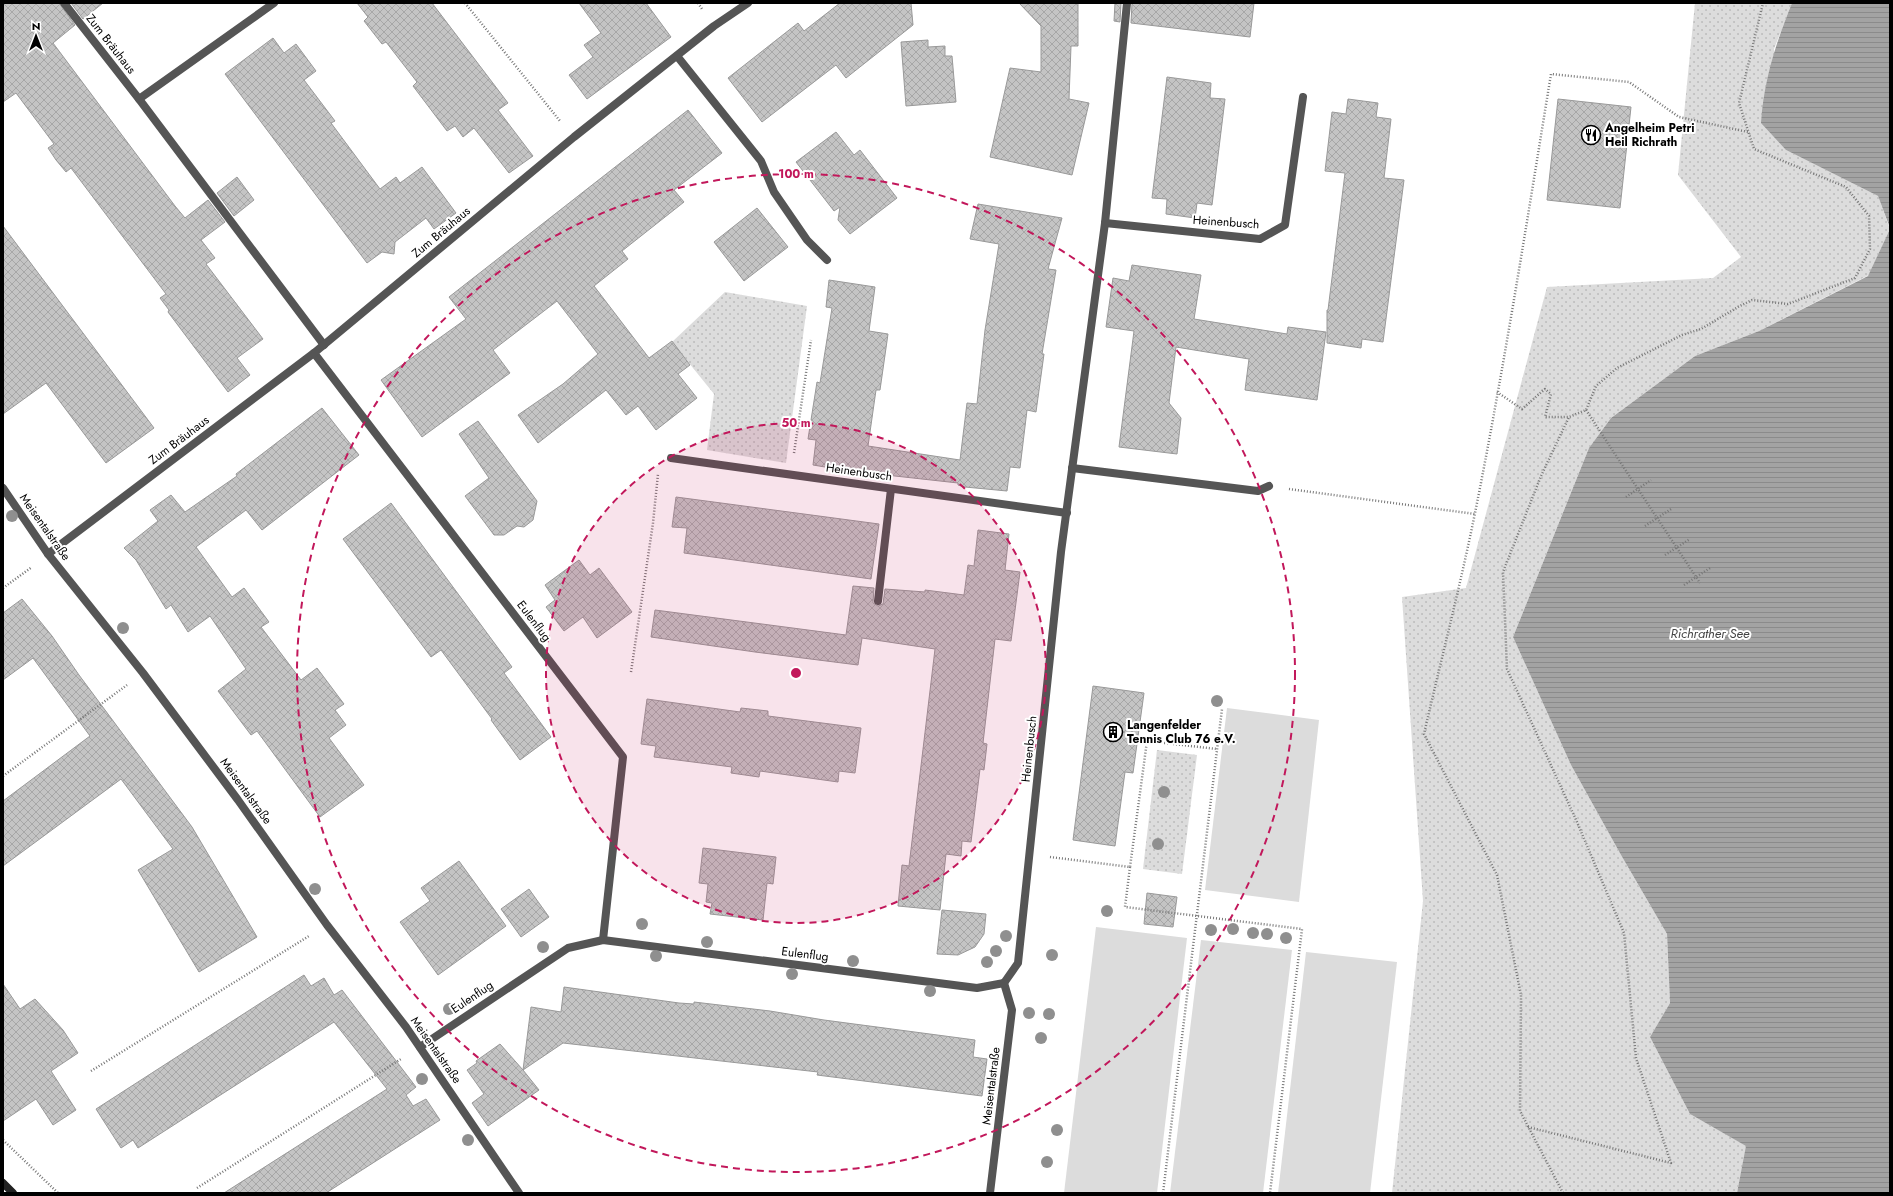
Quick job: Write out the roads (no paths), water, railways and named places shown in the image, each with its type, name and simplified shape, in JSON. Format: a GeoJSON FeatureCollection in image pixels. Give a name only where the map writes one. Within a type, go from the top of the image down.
{"type":"FeatureCollection","features":[{"type":"Feature","properties":{"kind":"main road"},"geometry":{"type":"LineString","coordinates":[[3,1183],[13,1193]]}},
{"type":"Feature","properties":{"kind":"street","name":"Zum Bräuhaus"},"geometry":{"type":"LineString","coordinates":[[64,3],[139,99],[324,345]]}},
{"type":"Feature","properties":{"kind":"street"},"geometry":{"type":"LineString","coordinates":[[139,99],[274,3]]}},
{"type":"Feature","properties":{"kind":"street","name":"Zum Bräuhaus"},"geometry":{"type":"LineString","coordinates":[[48,554],[314,353],[574,137],[714,26],[748,3]]}},
{"type":"Feature","properties":{"kind":"street","name":"Heinenbusch"},"geometry":{"type":"LineString","coordinates":[[1004,983],[1018,963],[1072,468],[1106,223],[1127,3]]}},
{"type":"Feature","properties":{"kind":"street"},"geometry":{"type":"LineString","coordinates":[[677,56],[761,161],[774,192],[807,240],[827,260]]}},
{"type":"Feature","properties":{"kind":"street","name":"Heinenbusch"},"geometry":{"type":"LineString","coordinates":[[1106,223],[1260,239],[1285,226],[1303,97]]}},
{"type":"Feature","properties":{"kind":"street","name":"Eulenflug"},"geometry":{"type":"LineString","coordinates":[[314,353],[623,757],[602,940]]}},
{"type":"Feature","properties":{"kind":"street","name":"Heinenbusch"},"geometry":{"type":"LineString","coordinates":[[671,458],[1067,513]]}},
{"type":"Feature","properties":{"kind":"street"},"geometry":{"type":"LineString","coordinates":[[1072,468],[1258,491],[1269,486]]}},
{"type":"Feature","properties":{"kind":"street","name":"Meisentalstraße"},"geometry":{"type":"LineString","coordinates":[[3,488],[48,554],[143,673],[238,800],[327,925],[420,1046],[519,1193]]}},
{"type":"Feature","properties":{"kind":"street"},"geometry":{"type":"LineString","coordinates":[[878,601],[891,489]]}},
{"type":"Feature","properties":{"kind":"street","name":"Eulenflug"},"geometry":{"type":"LineString","coordinates":[[420,1046],[568,948],[602,940],[976,988],[1004,983]]}},
{"type":"Feature","properties":{"kind":"street","name":"Meisentalstraße"},"geometry":{"type":"LineString","coordinates":[[990,1193],[1012,1010],[1004,983]]}},
{"type":"Feature","properties":{"kind":"water"},"geometry":{"type":"Polygon","coordinates":[[[1792,3],[1890,3],[1890,228],[1878,196],[1786,150],[1761,123],[1768,76],[1781,32],[1792,3]]]}},
{"type":"Feature","properties":{"kind":"water","name":"Richrather See"},"geometry":{"type":"Polygon","coordinates":[[[1890,229],[1890,1193],[1737,1193],[1746,1146],[1690,1114],[1650,1037],[1670,1003],[1667,934],[1571,765],[1513,637],[1589,448],[1611,418],[1695,356],[1759,331],[1868,276],[1890,229]]]}},
{"type":"Feature","properties":{"kind":"place","name":"Angelheim Petri Heil Richrath"},"geometry":{"type":"Point","coordinates":[1591,135]}},
{"type":"Feature","properties":{"kind":"place","name":"Langenfelder Tennis Club 76 e.V."},"geometry":{"type":"Point","coordinates":[1113,732]}}]}
